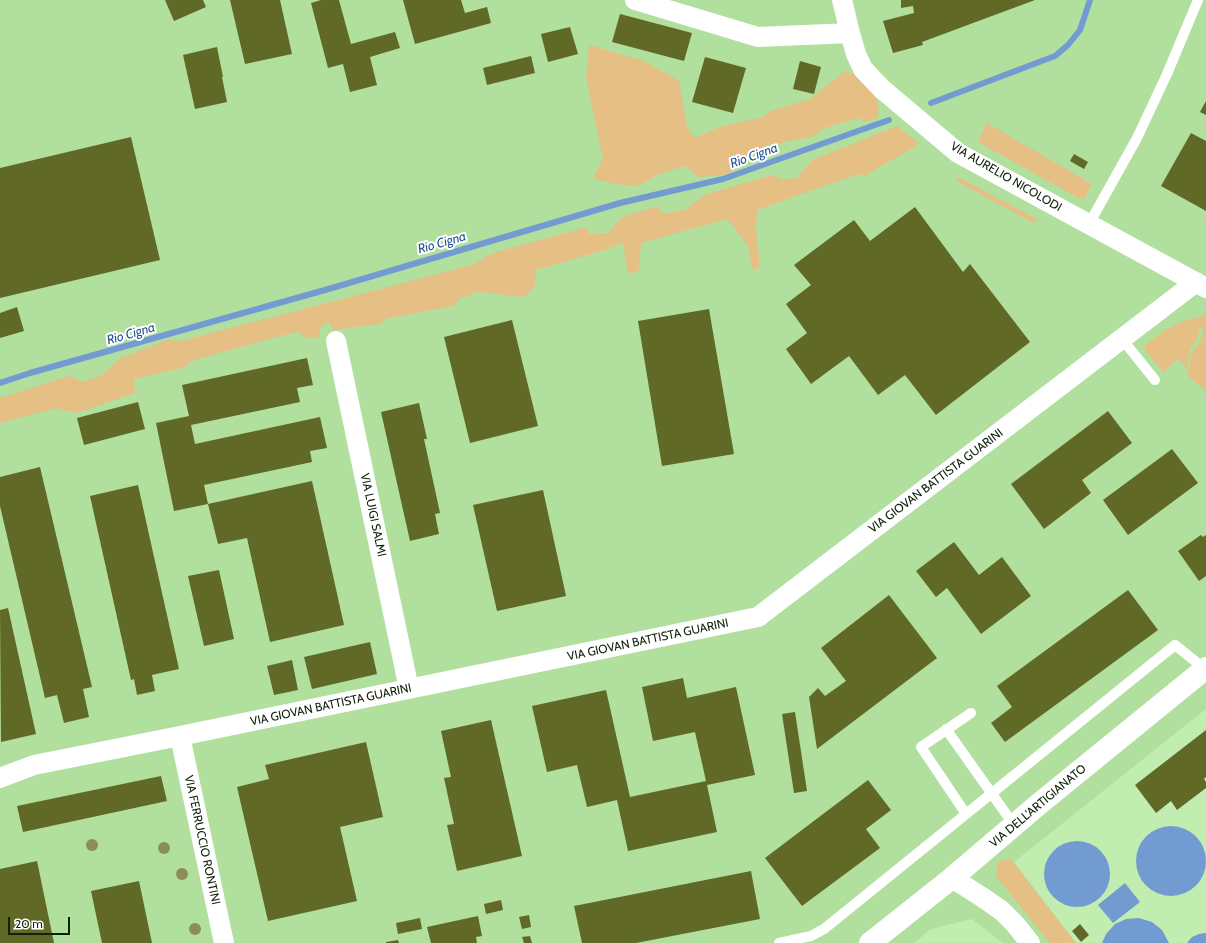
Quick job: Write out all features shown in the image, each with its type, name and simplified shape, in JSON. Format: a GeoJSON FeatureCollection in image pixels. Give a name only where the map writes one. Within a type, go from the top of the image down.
{"type":"FeatureCollection","features":[{"type":"Feature","properties":{"kind":"street"},"geometry":{"type":"LineString","coordinates":[[635,0],[758,37],[850,33]]}},
{"type":"Feature","properties":{"kind":"street","name":"VIA AURELIO NICOLODI"},"geometry":{"type":"LineString","coordinates":[[842,0],[856,54],[863,69],[882,89],[958,153],[1201,285]]}},
{"type":"Feature","properties":{"kind":"street","name":"VIA GIOVAN BATTISTA GUARINI"},"geometry":{"type":"LineString","coordinates":[[0,778],[34,765],[409,689],[459,685],[758,617],[1122,339],[1201,285]]}},
{"type":"Feature","properties":{"kind":"street","name":"VIA LUIGI SALMI"},"geometry":{"type":"LineString","coordinates":[[336,341],[409,689]]}},
{"type":"Feature","properties":{"kind":"street","name":"VIA DELL'ARTIGIANATO"},"geometry":{"type":"LineString","coordinates":[[870,943],[952,878],[1014,825],[1206,668]]}},
{"type":"Feature","properties":{"kind":"street","name":"VIA FERRUCCIO RONTINI"},"geometry":{"type":"LineString","coordinates":[[180,736],[224,943]]}},
{"type":"Feature","properties":{"kind":"street"},"geometry":{"type":"LineString","coordinates":[[952,878],[1002,911],[1015,924],[1030,943]]}},
{"type":"Feature","properties":{"kind":"lane"},"geometry":{"type":"LineString","coordinates":[[1089,224],[1137,138],[1167,74],[1198,0]]}},
{"type":"Feature","properties":{"kind":"lane"},"geometry":{"type":"LineString","coordinates":[[1122,339],[1155,380]]}},
{"type":"Feature","properties":{"kind":"lane"},"geometry":{"type":"LineString","coordinates":[[779,943],[811,936],[824,929],[1175,645],[1206,668]]}},
{"type":"Feature","properties":{"kind":"lane"},"geometry":{"type":"LineString","coordinates":[[966,814],[920,747],[971,713]]}},
{"type":"Feature","properties":{"kind":"lane"},"geometry":{"type":"LineString","coordinates":[[946,729],[1014,825]]}},
{"type":"Feature","properties":{"kind":"shaded area"},"geometry":{"type":"Polygon","coordinates":[[[0,0],[1206,0],[1206,709],[1014,862],[1076,943],[1003,943],[972,919],[931,929],[914,943],[0,943],[0,0]]]}},
{"type":"Feature","properties":{"kind":"shaded area"},"geometry":{"type":"Polygon","coordinates":[[[589,45],[644,61],[679,81],[687,126],[694,138],[723,126],[760,118],[771,111],[810,99],[845,71],[858,75],[877,99],[879,111],[877,118],[865,122],[858,118],[825,128],[811,137],[768,145],[734,166],[732,174],[699,177],[686,166],[659,174],[638,186],[614,184],[593,178],[603,159],[586,78],[589,45]]]}},
{"type":"Feature","properties":{"kind":"shaded area"},"geometry":{"type":"Polygon","coordinates":[[[987,123],[1092,184],[1084,198],[1080,199],[978,142],[987,123]]]}},
{"type":"Feature","properties":{"kind":"shaded area"},"geometry":{"type":"Polygon","coordinates":[[[897,126],[920,144],[864,176],[858,174],[757,210],[756,228],[760,267],[752,270],[748,245],[727,219],[641,243],[639,270],[628,274],[623,243],[605,250],[536,270],[535,286],[524,297],[477,292],[459,299],[454,306],[389,318],[379,324],[333,330],[329,321],[319,329],[320,338],[303,338],[299,331],[194,360],[182,368],[134,379],[135,393],[77,413],[57,408],[0,423],[0,398],[69,376],[83,382],[102,375],[121,358],[167,340],[181,341],[472,265],[493,253],[587,227],[588,234],[608,233],[622,217],[657,206],[663,214],[685,210],[704,195],[772,175],[784,180],[798,177],[812,160],[897,126]]]}},
{"type":"Feature","properties":{"kind":"shaded area"},"geometry":{"type":"Polygon","coordinates":[[[958,177],[1037,219],[1035,224],[956,181],[958,177]]]}},
{"type":"Feature","properties":{"kind":"shaded area"},"geometry":{"type":"Polygon","coordinates":[[[1205,315],[1206,391],[1187,375],[1192,352],[1201,340],[1204,327],[1200,330],[1197,339],[1190,350],[1187,369],[1178,359],[1163,372],[1143,347],[1165,330],[1184,321],[1205,315]]]}},
{"type":"Feature","properties":{"kind":"shaded area"},"geometry":{"type":"Polygon","coordinates":[[[1008,859],[1013,862],[1076,943],[1050,943],[996,876],[998,862],[1008,859]]]}},
{"type":"Feature","properties":{"kind":"water"},"geometry":{"type":"Polygon","coordinates":[[[1171,826],[1184,829],[1196,836],[1203,848],[1206,861],[1203,874],[1196,886],[1184,893],[1171,896],[1158,893],[1146,886],[1139,874],[1136,861],[1139,848],[1146,836],[1158,829],[1171,826]]]}},
{"type":"Feature","properties":{"kind":"water"},"geometry":{"type":"Polygon","coordinates":[[[1077,841],[1089,844],[1100,851],[1107,862],[1110,874],[1107,886],[1100,897],[1089,904],[1077,907],[1065,904],[1054,897],[1047,886],[1044,874],[1047,862],[1054,851],[1065,844],[1077,841]]]}},
{"type":"Feature","properties":{"kind":"water"},"geometry":{"type":"Polygon","coordinates":[[[1125,883],[1140,902],[1113,923],[1098,905],[1125,883]]]}},
{"type":"Feature","properties":{"kind":"water"},"geometry":{"type":"Polygon","coordinates":[[[1139,918],[1152,922],[1162,930],[1169,943],[1102,943],[1106,934],[1115,924],[1126,919],[1139,918]]]}},
{"type":"Feature","properties":{"kind":"water"},"geometry":{"type":"Polygon","coordinates":[[[1206,933],[1206,943],[1187,943],[1192,937],[1206,933]]]}},
{"type":"Feature","properties":{"kind":"building"},"geometry":{"type":"Polygon","coordinates":[[[165,0],[203,0],[206,7],[174,21],[165,0]]]}},
{"type":"Feature","properties":{"kind":"building"},"geometry":{"type":"Polygon","coordinates":[[[230,0],[280,0],[292,54],[245,64],[230,0]]]}},
{"type":"Feature","properties":{"kind":"building"},"geometry":{"type":"Polygon","coordinates":[[[321,0],[339,0],[351,44],[395,32],[400,48],[370,57],[377,85],[350,92],[343,64],[328,68],[311,3],[321,0]]]}},
{"type":"Feature","properties":{"kind":"building"},"geometry":{"type":"Polygon","coordinates":[[[403,0],[461,0],[465,13],[487,7],[491,23],[415,44],[403,0]]]}},
{"type":"Feature","properties":{"kind":"building"},"geometry":{"type":"Polygon","coordinates":[[[901,0],[1035,0],[922,42],[923,45],[893,53],[883,21],[914,13],[913,6],[901,8],[901,0]]]}},
{"type":"Feature","properties":{"kind":"building"},"geometry":{"type":"Polygon","coordinates":[[[620,14],[692,33],[684,61],[612,42],[620,14]]]}},
{"type":"Feature","properties":{"kind":"building"},"geometry":{"type":"Polygon","coordinates":[[[570,27],[578,54],[548,62],[541,34],[570,27]]]}},
{"type":"Feature","properties":{"kind":"building"},"geometry":{"type":"Polygon","coordinates":[[[217,47],[227,102],[195,109],[183,55],[217,47]]]}},
{"type":"Feature","properties":{"kind":"building"},"geometry":{"type":"Polygon","coordinates":[[[531,56],[535,73],[487,85],[483,68],[531,56]]]}},
{"type":"Feature","properties":{"kind":"building"},"geometry":{"type":"Polygon","coordinates":[[[705,57],[746,68],[733,113],[692,102],[705,57]]]}},
{"type":"Feature","properties":{"kind":"building"},"geometry":{"type":"Polygon","coordinates":[[[800,61],[821,67],[814,94],[793,89],[800,61]]]}},
{"type":"Feature","properties":{"kind":"building"},"geometry":{"type":"Polygon","coordinates":[[[1206,101],[1206,115],[1200,112],[1206,101]]]}},
{"type":"Feature","properties":{"kind":"building"},"geometry":{"type":"Polygon","coordinates":[[[1191,133],[1206,141],[1206,211],[1161,186],[1191,133]]]}},
{"type":"Feature","properties":{"kind":"building"},"geometry":{"type":"Polygon","coordinates":[[[131,137],[160,260],[0,298],[0,168],[131,137]]]}},
{"type":"Feature","properties":{"kind":"building"},"geometry":{"type":"Polygon","coordinates":[[[1074,154],[1088,162],[1084,169],[1070,161],[1074,154]]]}},
{"type":"Feature","properties":{"kind":"building"},"geometry":{"type":"Polygon","coordinates":[[[915,207],[963,272],[970,264],[1030,342],[936,415],[905,375],[878,395],[849,356],[811,384],[786,349],[807,333],[786,304],[811,285],[794,265],[854,220],[870,241],[915,207]]]}},
{"type":"Feature","properties":{"kind":"building"},"geometry":{"type":"Polygon","coordinates":[[[17,307],[24,331],[0,338],[0,313],[17,307]]]}},
{"type":"Feature","properties":{"kind":"building"},"geometry":{"type":"Polygon","coordinates":[[[709,309],[734,454],[662,466],[638,321],[709,309]]]}},
{"type":"Feature","properties":{"kind":"building"},"geometry":{"type":"Polygon","coordinates":[[[512,320],[538,426],[470,443],[444,337],[512,320]]]}},
{"type":"Feature","properties":{"kind":"building"},"geometry":{"type":"Polygon","coordinates":[[[307,358],[313,385],[297,388],[300,402],[191,425],[195,444],[320,417],[327,448],[310,451],[312,462],[204,485],[208,504],[174,511],[156,423],[189,416],[182,385],[307,358]]]}},
{"type":"Feature","properties":{"kind":"building"},"geometry":{"type":"Polygon","coordinates":[[[138,402],[145,429],[84,445],[77,418],[138,402]]]}},
{"type":"Feature","properties":{"kind":"building"},"geometry":{"type":"Polygon","coordinates":[[[419,403],[427,439],[424,439],[440,513],[435,514],[439,534],[410,541],[381,412],[419,403]]]}},
{"type":"Feature","properties":{"kind":"building"},"geometry":{"type":"Polygon","coordinates":[[[1108,411],[1132,443],[1082,480],[1091,493],[1044,529],[1011,484],[1108,411]]]}},
{"type":"Feature","properties":{"kind":"building"},"geometry":{"type":"Polygon","coordinates":[[[1172,449],[1198,483],[1128,535],[1103,500],[1172,449]]]}},
{"type":"Feature","properties":{"kind":"building"},"geometry":{"type":"Polygon","coordinates":[[[40,467],[92,687],[83,689],[89,717],[64,723],[57,695],[45,698],[0,506],[0,477],[40,467]]]}},
{"type":"Feature","properties":{"kind":"building"},"geometry":{"type":"Polygon","coordinates":[[[312,481],[344,625],[270,642],[247,538],[218,544],[208,504],[312,481]]]}},
{"type":"Feature","properties":{"kind":"building"},"geometry":{"type":"Polygon","coordinates":[[[138,485],[179,669],[152,675],[155,691],[137,695],[134,679],[131,680],[90,496],[138,485]]]}},
{"type":"Feature","properties":{"kind":"building"},"geometry":{"type":"Polygon","coordinates":[[[543,490],[566,596],[497,611],[473,505],[543,490]]]}},
{"type":"Feature","properties":{"kind":"building"},"geometry":{"type":"Polygon","coordinates":[[[1201,535],[1203,537],[1206,535],[1206,576],[1199,581],[1178,551],[1201,535]]]}},
{"type":"Feature","properties":{"kind":"building"},"geometry":{"type":"Polygon","coordinates":[[[954,542],[979,575],[1002,557],[1031,596],[981,634],[947,588],[936,597],[916,571],[954,542]]]}},
{"type":"Feature","properties":{"kind":"building"},"geometry":{"type":"Polygon","coordinates":[[[219,570],[234,639],[204,646],[188,576],[219,570]]]}},
{"type":"Feature","properties":{"kind":"building"},"geometry":{"type":"Polygon","coordinates":[[[1128,590],[1158,630],[1005,742],[991,723],[1012,707],[997,686],[1128,590]]]}},
{"type":"Feature","properties":{"kind":"building"},"geometry":{"type":"Polygon","coordinates":[[[889,595],[937,658],[817,749],[809,697],[818,688],[825,696],[846,681],[821,648],[889,595]]]}},
{"type":"Feature","properties":{"kind":"building"},"geometry":{"type":"Polygon","coordinates":[[[8,608],[36,734],[1,742],[0,610],[8,608]]]}},
{"type":"Feature","properties":{"kind":"building"},"geometry":{"type":"Polygon","coordinates":[[[370,642],[377,674],[312,689],[304,657],[370,642]]]}},
{"type":"Feature","properties":{"kind":"building"},"geometry":{"type":"Polygon","coordinates":[[[292,660],[298,690],[274,695],[267,666],[292,660]]]}},
{"type":"Feature","properties":{"kind":"building"},"geometry":{"type":"Polygon","coordinates":[[[683,678],[687,698],[736,687],[755,775],[707,785],[717,832],[628,851],[617,800],[587,807],[577,765],[547,772],[532,706],[606,690],[630,797],[706,781],[695,732],[653,741],[642,687],[683,678]]]}},
{"type":"Feature","properties":{"kind":"building"},"geometry":{"type":"Polygon","coordinates":[[[795,712],[807,791],[794,793],[782,714],[795,712]]]}},
{"type":"Feature","properties":{"kind":"building"},"geometry":{"type":"Polygon","coordinates":[[[491,720],[522,856],[457,871],[447,825],[454,824],[444,778],[451,777],[441,731],[491,720]]]}},
{"type":"Feature","properties":{"kind":"building"},"geometry":{"type":"Polygon","coordinates":[[[1206,730],[1206,777],[1204,779],[1206,782],[1206,788],[1177,810],[1171,801],[1156,813],[1135,785],[1206,730]]]}},
{"type":"Feature","properties":{"kind":"building"},"geometry":{"type":"Polygon","coordinates":[[[366,742],[383,817],[340,827],[357,901],[268,921],[237,787],[269,779],[265,765],[366,742]]]}},
{"type":"Feature","properties":{"kind":"building"},"geometry":{"type":"Polygon","coordinates":[[[161,776],[167,801],[23,832],[17,806],[161,776]]]}},
{"type":"Feature","properties":{"kind":"building"},"geometry":{"type":"Polygon","coordinates":[[[868,780],[891,810],[866,829],[880,848],[802,906],[765,858],[868,780]]]}},
{"type":"Feature","properties":{"kind":"building"},"geometry":{"type":"Polygon","coordinates":[[[37,861],[54,943],[0,943],[0,869],[37,861]]]}},
{"type":"Feature","properties":{"kind":"building"},"geometry":{"type":"Polygon","coordinates":[[[751,871],[760,919],[636,943],[582,943],[574,906],[751,871]]]}},
{"type":"Feature","properties":{"kind":"building"},"geometry":{"type":"Polygon","coordinates":[[[139,881],[152,943],[102,943],[91,891],[139,881]]]}},
{"type":"Feature","properties":{"kind":"building"},"geometry":{"type":"Polygon","coordinates":[[[501,900],[503,910],[486,914],[484,904],[501,900]]]}},
{"type":"Feature","properties":{"kind":"building"},"geometry":{"type":"Polygon","coordinates":[[[529,915],[531,927],[522,929],[519,917],[529,915]]]}},
{"type":"Feature","properties":{"kind":"building"},"geometry":{"type":"Polygon","coordinates":[[[478,916],[482,936],[476,937],[477,943],[431,943],[427,927],[478,916]]]}},
{"type":"Feature","properties":{"kind":"building"},"geometry":{"type":"Polygon","coordinates":[[[420,918],[422,929],[398,934],[396,923],[420,918]]]}},
{"type":"Feature","properties":{"kind":"building"},"geometry":{"type":"Polygon","coordinates":[[[1080,924],[1089,935],[1081,942],[1072,931],[1080,924]]]}},
{"type":"Feature","properties":{"kind":"building"},"geometry":{"type":"Polygon","coordinates":[[[530,936],[532,943],[524,943],[522,937],[530,936]]]}},
{"type":"Feature","properties":{"kind":"building"},"geometry":{"type":"Polygon","coordinates":[[[398,940],[399,943],[386,943],[386,942],[398,940]]]}},
{"type":"Feature","properties":{"kind":"waterway","name":"Rio Cigna"},"geometry":{"type":"LineString","coordinates":[[931,103],[1055,56],[1068,45],[1080,30],[1090,0]]}},
{"type":"Feature","properties":{"kind":"waterway","name":"Rio Cigna"},"geometry":{"type":"LineString","coordinates":[[0,383],[30,373],[332,288],[620,203],[723,179],[889,120]]}}]}
